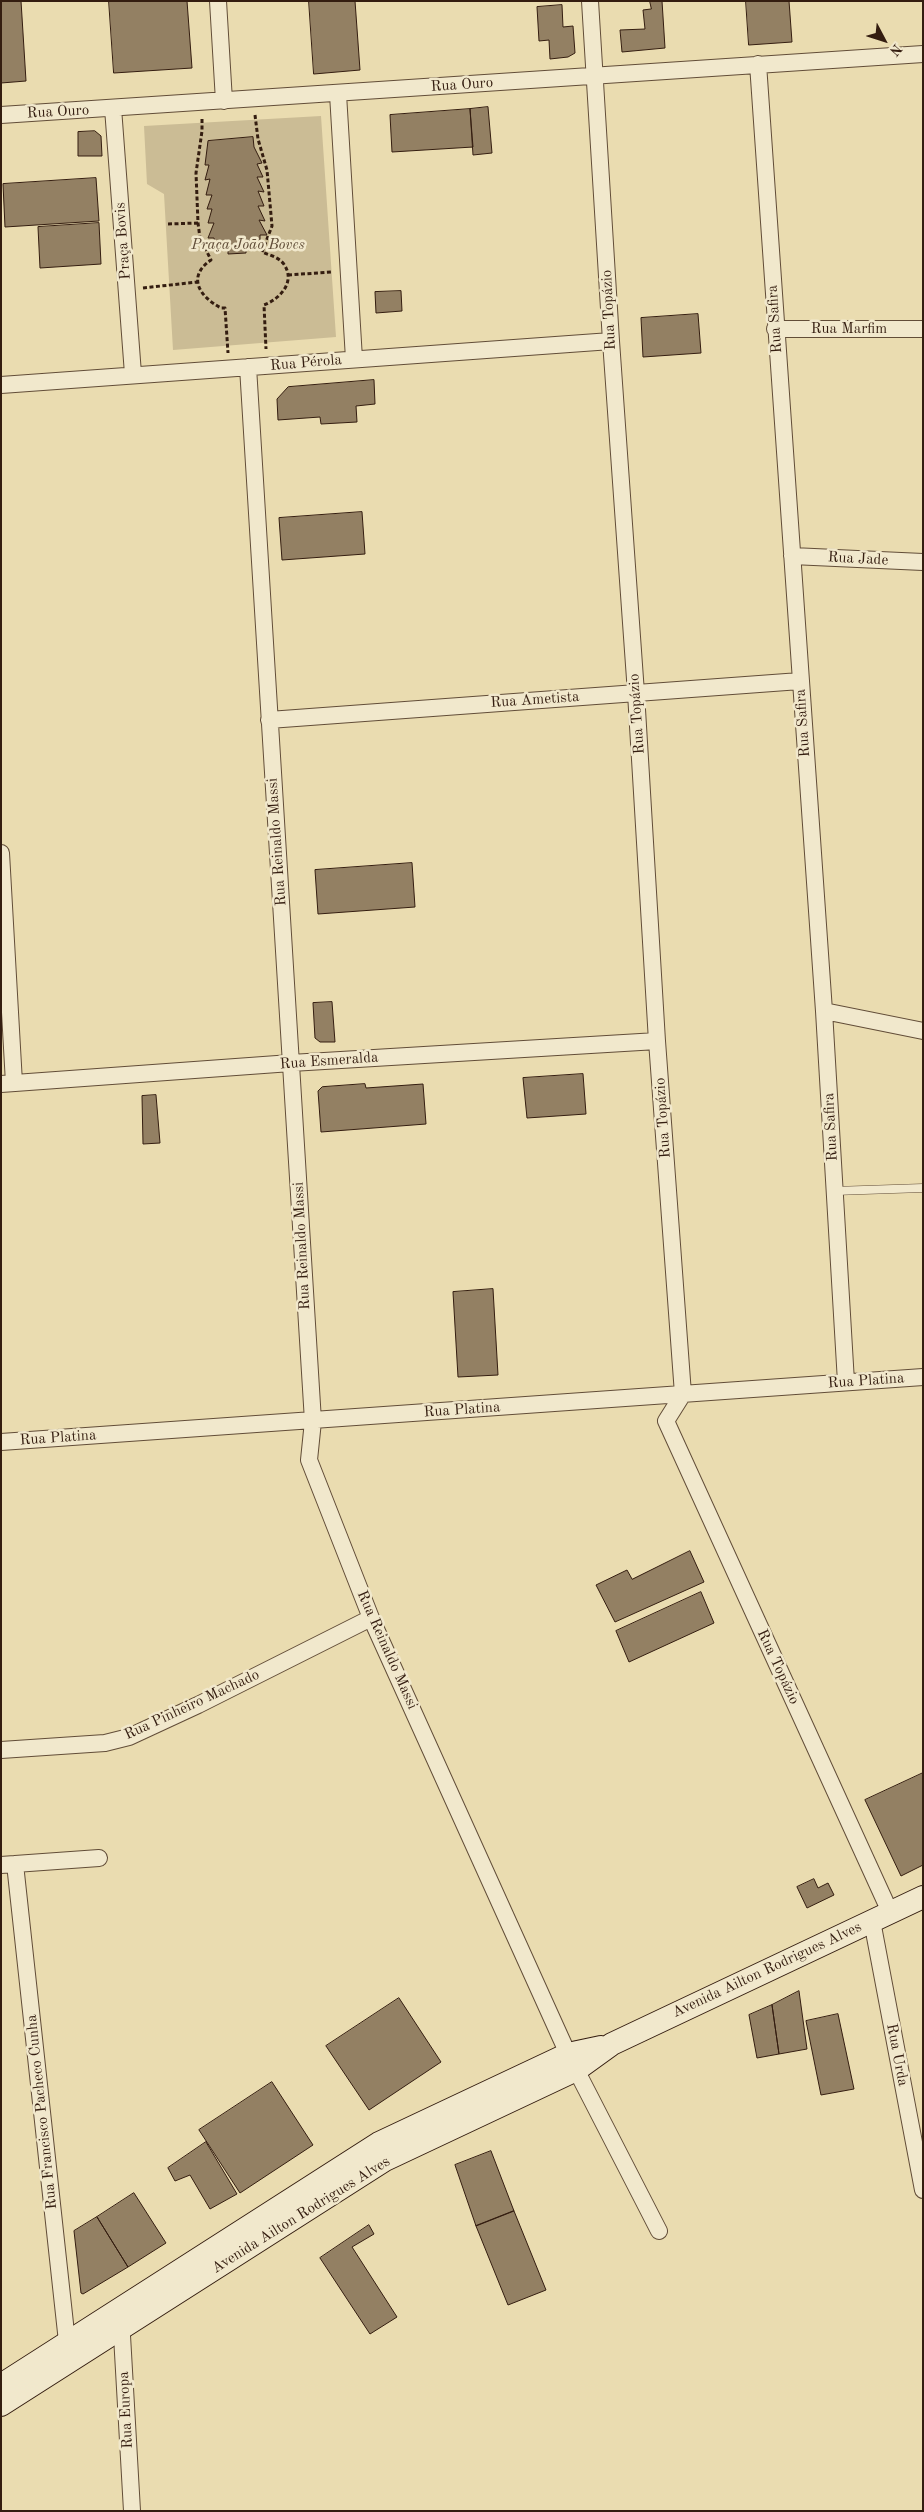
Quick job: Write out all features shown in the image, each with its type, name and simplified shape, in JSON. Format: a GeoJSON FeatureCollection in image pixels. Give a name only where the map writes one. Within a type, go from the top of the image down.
{"type":"FeatureCollection","features":[{"type":"Feature","properties":{"kind":"main road","name":"Avenida Ailton Rodrigues Alves"},"geometry":{"type":"LineString","coordinates":[[1,2385],[68,2352],[282,2217],[380,2143],[612,2044],[923,1897]]}},
{"type":"Feature","properties":{"kind":"main road","name":"Avenida Ailton Rodrigues Alves"},"geometry":{"type":"LineString","coordinates":[[1,2405],[68,2352]]}},
{"type":"Feature","properties":{"kind":"street"},"geometry":{"type":"LineString","coordinates":[[218,1],[224,101]]}},
{"type":"Feature","properties":{"kind":"street","name":"Rua Topázio"},"geometry":{"type":"LineString","coordinates":[[590,1],[610,341],[636,692],[657,1041],[683,1394]]}},
{"type":"Feature","properties":{"kind":"street","name":"Rua Ouro"},"geometry":{"type":"LineString","coordinates":[[1,115],[254,100],[595,74],[923,54]]}},
{"type":"Feature","properties":{"kind":"street","name":"Rua Safira"},"geometry":{"type":"LineString","coordinates":[[758,64],[824,1011],[846,1382]]}},
{"type":"Feature","properties":{"kind":"street"},"geometry":{"type":"LineString","coordinates":[[338,94],[354,359]]}},
{"type":"Feature","properties":{"kind":"street","name":"Praça Bovis"},"geometry":{"type":"LineString","coordinates":[[113,108],[133,374]]}},
{"type":"Feature","properties":{"kind":"street","name":"Rua Marfim"},"geometry":{"type":"LineString","coordinates":[[775,329],[923,329]]}},
{"type":"Feature","properties":{"kind":"street","name":"Rua Pérola"},"geometry":{"type":"LineString","coordinates":[[1,385],[610,341]]}},
{"type":"Feature","properties":{"kind":"street","name":"Rua Reinaldo Massi"},"geometry":{"type":"LineString","coordinates":[[248,367],[313,1421],[308,1460],[371,1618],[572,2062],[659,2231]]}},
{"type":"Feature","properties":{"kind":"street","name":"Rua Jade"},"geometry":{"type":"LineString","coordinates":[[792,556],[923,562]]}},
{"type":"Feature","properties":{"kind":"street","name":"Rua Ametista"},"geometry":{"type":"LineString","coordinates":[[269,720],[800,681]]}},
{"type":"Feature","properties":{"kind":"street"},"geometry":{"type":"LineString","coordinates":[[1,853],[8,1084]]}},
{"type":"Feature","properties":{"kind":"street"},"geometry":{"type":"LineString","coordinates":[[824,1011],[923,1030]]}},
{"type":"Feature","properties":{"kind":"street","name":"Rua Esmeralda"},"geometry":{"type":"LineString","coordinates":[[8,1084],[291,1063],[657,1041]]}},
{"type":"Feature","properties":{"kind":"street","name":"Rua Platina"},"geometry":{"type":"LineString","coordinates":[[1,1442],[923,1377]]}},
{"type":"Feature","properties":{"kind":"street"},"geometry":{"type":"LineString","coordinates":[[666,1421],[683,1394]]}},
{"type":"Feature","properties":{"kind":"street","name":"Rua Topázio"},"geometry":{"type":"LineString","coordinates":[[655,1396],[881,1917]]}},
{"type":"Feature","properties":{"kind":"street","name":"Rua Pinheiro Machado"},"geometry":{"type":"LineString","coordinates":[[1,1750],[105,1743],[129,1737],[198,1705],[371,1618]]}},
{"type":"Feature","properties":{"kind":"street"},"geometry":{"type":"LineString","coordinates":[[8,1864],[100,1858]]}},
{"type":"Feature","properties":{"kind":"street","name":"Rua Francisco Pacheco Cunha"},"geometry":{"type":"LineString","coordinates":[[8,1864],[68,2352]]}},
{"type":"Feature","properties":{"kind":"street","name":"Rua Urda"},"geometry":{"type":"LineString","coordinates":[[881,1917],[923,2190]]}},
{"type":"Feature","properties":{"kind":"street","name":"Rua Europa"},"geometry":{"type":"LineString","coordinates":[[121,2319],[132,2511]]}},
{"type":"Feature","properties":{"kind":"lane"},"geometry":{"type":"LineString","coordinates":[[834,1191],[923,1188]]}},
{"type":"Feature","properties":{"kind":"path"},"geometry":{"type":"LineString","coordinates":[[254,100],[258,138],[267,170],[272,226],[262,252],[283,263],[288,275],[283,292],[276,300],[264,305],[268,366]]}},
{"type":"Feature","properties":{"kind":"path"},"geometry":{"type":"LineString","coordinates":[[201,103],[202,130],[196,173],[198,222],[200,238],[211,260],[203,265],[198,282],[202,295],[221,308],[225,308],[229,369]]}},
{"type":"Feature","properties":{"kind":"path"},"geometry":{"type":"LineString","coordinates":[[168,224],[198,222]]}},
{"type":"Feature","properties":{"kind":"path"},"geometry":{"type":"LineString","coordinates":[[288,275],[349,271]]}},
{"type":"Feature","properties":{"kind":"path"},"geometry":{"type":"LineString","coordinates":[[126,290],[198,282]]}},
{"type":"Feature","properties":{"kind":"green space","name":"Praça João Boves"},"geometry":{"type":"Polygon","coordinates":[[[321,116],[336,337],[173,350],[164,194],[147,184],[144,126],[321,116]]]}},
{"type":"Feature","properties":{"kind":"building"},"geometry":{"type":"Polygon","coordinates":[[[1,1],[21,1],[26,81],[1,83],[1,1]]]}},
{"type":"Feature","properties":{"kind":"building"},"geometry":{"type":"Polygon","coordinates":[[[109,1],[187,1],[192,68],[114,73],[109,1]]]}},
{"type":"Feature","properties":{"kind":"building"},"geometry":{"type":"Polygon","coordinates":[[[309,1],[355,1],[360,70],[314,74],[309,1]]]}},
{"type":"Feature","properties":{"kind":"building"},"geometry":{"type":"Polygon","coordinates":[[[650,1],[662,1],[665,48],[622,52],[620,30],[645,29],[643,10],[651,9],[650,1]]]}},
{"type":"Feature","properties":{"kind":"building"},"geometry":{"type":"Polygon","coordinates":[[[746,1],[789,1],[792,42],[749,45],[746,1]]]}},
{"type":"Feature","properties":{"kind":"building"},"geometry":{"type":"Polygon","coordinates":[[[562,5],[563,27],[573,26],[575,53],[568,57],[550,59],[549,40],[539,41],[537,7],[562,5]]]}},
{"type":"Feature","properties":{"kind":"building"},"geometry":{"type":"Polygon","coordinates":[[[488,107],[492,153],[473,155],[470,109],[488,107]]]}},
{"type":"Feature","properties":{"kind":"building"},"geometry":{"type":"Polygon","coordinates":[[[470,109],[473,147],[392,152],[390,115],[470,109]]]}},
{"type":"Feature","properties":{"kind":"building"},"geometry":{"type":"Polygon","coordinates":[[[95,131],[101,136],[102,156],[78,156],[78,132],[95,131]]]}},
{"type":"Feature","properties":{"kind":"building"},"geometry":{"type":"Polygon","coordinates":[[[253,137],[254,147],[262,163],[257,164],[263,177],[257,177],[264,192],[258,191],[264,206],[258,206],[265,221],[259,220],[267,235],[260,235],[260,246],[246,246],[246,253],[228,254],[228,247],[216,248],[214,238],[208,238],[214,223],[208,223],[212,209],[207,209],[212,195],[206,195],[210,179],[205,180],[209,165],[205,165],[208,141],[253,137]]]}},
{"type":"Feature","properties":{"kind":"building"},"geometry":{"type":"Polygon","coordinates":[[[96,178],[99,221],[5,227],[3,184],[96,178]]]}},
{"type":"Feature","properties":{"kind":"building"},"geometry":{"type":"Polygon","coordinates":[[[99,223],[101,264],[40,268],[38,227],[99,223]]]}},
{"type":"Feature","properties":{"kind":"building"},"geometry":{"type":"Polygon","coordinates":[[[401,291],[402,311],[376,313],[375,292],[401,291]]]}},
{"type":"Feature","properties":{"kind":"building"},"geometry":{"type":"Polygon","coordinates":[[[698,314],[701,353],[643,357],[641,318],[698,314]]]}},
{"type":"Feature","properties":{"kind":"building"},"geometry":{"type":"Polygon","coordinates":[[[374,380],[375,404],[356,406],[357,422],[321,424],[320,417],[278,420],[277,399],[288,387],[374,380]]]}},
{"type":"Feature","properties":{"kind":"building"},"geometry":{"type":"Polygon","coordinates":[[[362,512],[365,554],[282,560],[279,518],[362,512]]]}},
{"type":"Feature","properties":{"kind":"building"},"geometry":{"type":"Polygon","coordinates":[[[412,863],[415,907],[318,914],[315,870],[412,863]]]}},
{"type":"Feature","properties":{"kind":"building"},"geometry":{"type":"Polygon","coordinates":[[[332,1002],[335,1042],[320,1042],[315,1038],[313,1003],[332,1002]]]}},
{"type":"Feature","properties":{"kind":"building"},"geometry":{"type":"Polygon","coordinates":[[[583,1074],[586,1114],[527,1118],[523,1078],[583,1074]]]}},
{"type":"Feature","properties":{"kind":"building"},"geometry":{"type":"Polygon","coordinates":[[[365,1084],[366,1088],[423,1084],[426,1124],[321,1132],[318,1091],[322,1087],[365,1084]]]}},
{"type":"Feature","properties":{"kind":"building"},"geometry":{"type":"Polygon","coordinates":[[[156,1095],[160,1143],[143,1144],[142,1096],[156,1095]]]}},
{"type":"Feature","properties":{"kind":"building"},"geometry":{"type":"Polygon","coordinates":[[[493,1289],[498,1375],[458,1377],[453,1292],[493,1289]]]}},
{"type":"Feature","properties":{"kind":"building"},"geometry":{"type":"Polygon","coordinates":[[[690,1551],[704,1582],[615,1622],[596,1585],[627,1570],[632,1579],[690,1551]]]}},
{"type":"Feature","properties":{"kind":"building"},"geometry":{"type":"Polygon","coordinates":[[[701,1592],[714,1623],[629,1662],[616,1631],[701,1592]]]}},
{"type":"Feature","properties":{"kind":"building"},"geometry":{"type":"Polygon","coordinates":[[[923,1773],[923,1865],[901,1876],[865,1800],[923,1773]]]}},
{"type":"Feature","properties":{"kind":"building"},"geometry":{"type":"Polygon","coordinates":[[[814,1879],[818,1888],[828,1883],[834,1895],[807,1908],[797,1887],[814,1879]]]}},
{"type":"Feature","properties":{"kind":"building"},"geometry":{"type":"Polygon","coordinates":[[[799,1991],[807,2049],[779,2054],[772,2005],[799,1991]]]}},
{"type":"Feature","properties":{"kind":"building"},"geometry":{"type":"Polygon","coordinates":[[[399,1998],[441,2062],[369,2110],[326,2046],[399,1998]]]}},
{"type":"Feature","properties":{"kind":"building"},"geometry":{"type":"Polygon","coordinates":[[[772,2005],[779,2054],[757,2058],[749,2015],[772,2005]]]}},
{"type":"Feature","properties":{"kind":"building"},"geometry":{"type":"Polygon","coordinates":[[[838,2014],[854,2089],[821,2095],[806,2021],[838,2014]]]}},
{"type":"Feature","properties":{"kind":"building"},"geometry":{"type":"Polygon","coordinates":[[[272,2082],[313,2145],[240,2193],[199,2130],[272,2082]]]}},
{"type":"Feature","properties":{"kind":"building"},"geometry":{"type":"Polygon","coordinates":[[[206,2142],[237,2194],[210,2209],[190,2175],[175,2181],[168,2168],[206,2142]]]}},
{"type":"Feature","properties":{"kind":"building"},"geometry":{"type":"Polygon","coordinates":[[[491,2151],[514,2211],[476,2226],[455,2165],[491,2151]]]}},
{"type":"Feature","properties":{"kind":"building"},"geometry":{"type":"Polygon","coordinates":[[[134,2193],[166,2243],[128,2267],[97,2217],[134,2193]]]}},
{"type":"Feature","properties":{"kind":"building"},"geometry":{"type":"Polygon","coordinates":[[[514,2211],[546,2290],[508,2305],[476,2226],[514,2211]]]}},
{"type":"Feature","properties":{"kind":"building"},"geometry":{"type":"Polygon","coordinates":[[[97,2217],[128,2267],[83,2294],[81,2293],[74,2231],[97,2217]]]}},
{"type":"Feature","properties":{"kind":"building"},"geometry":{"type":"Polygon","coordinates":[[[369,2225],[374,2234],[352,2247],[397,2317],[370,2334],[320,2258],[369,2225]]]}}]}
